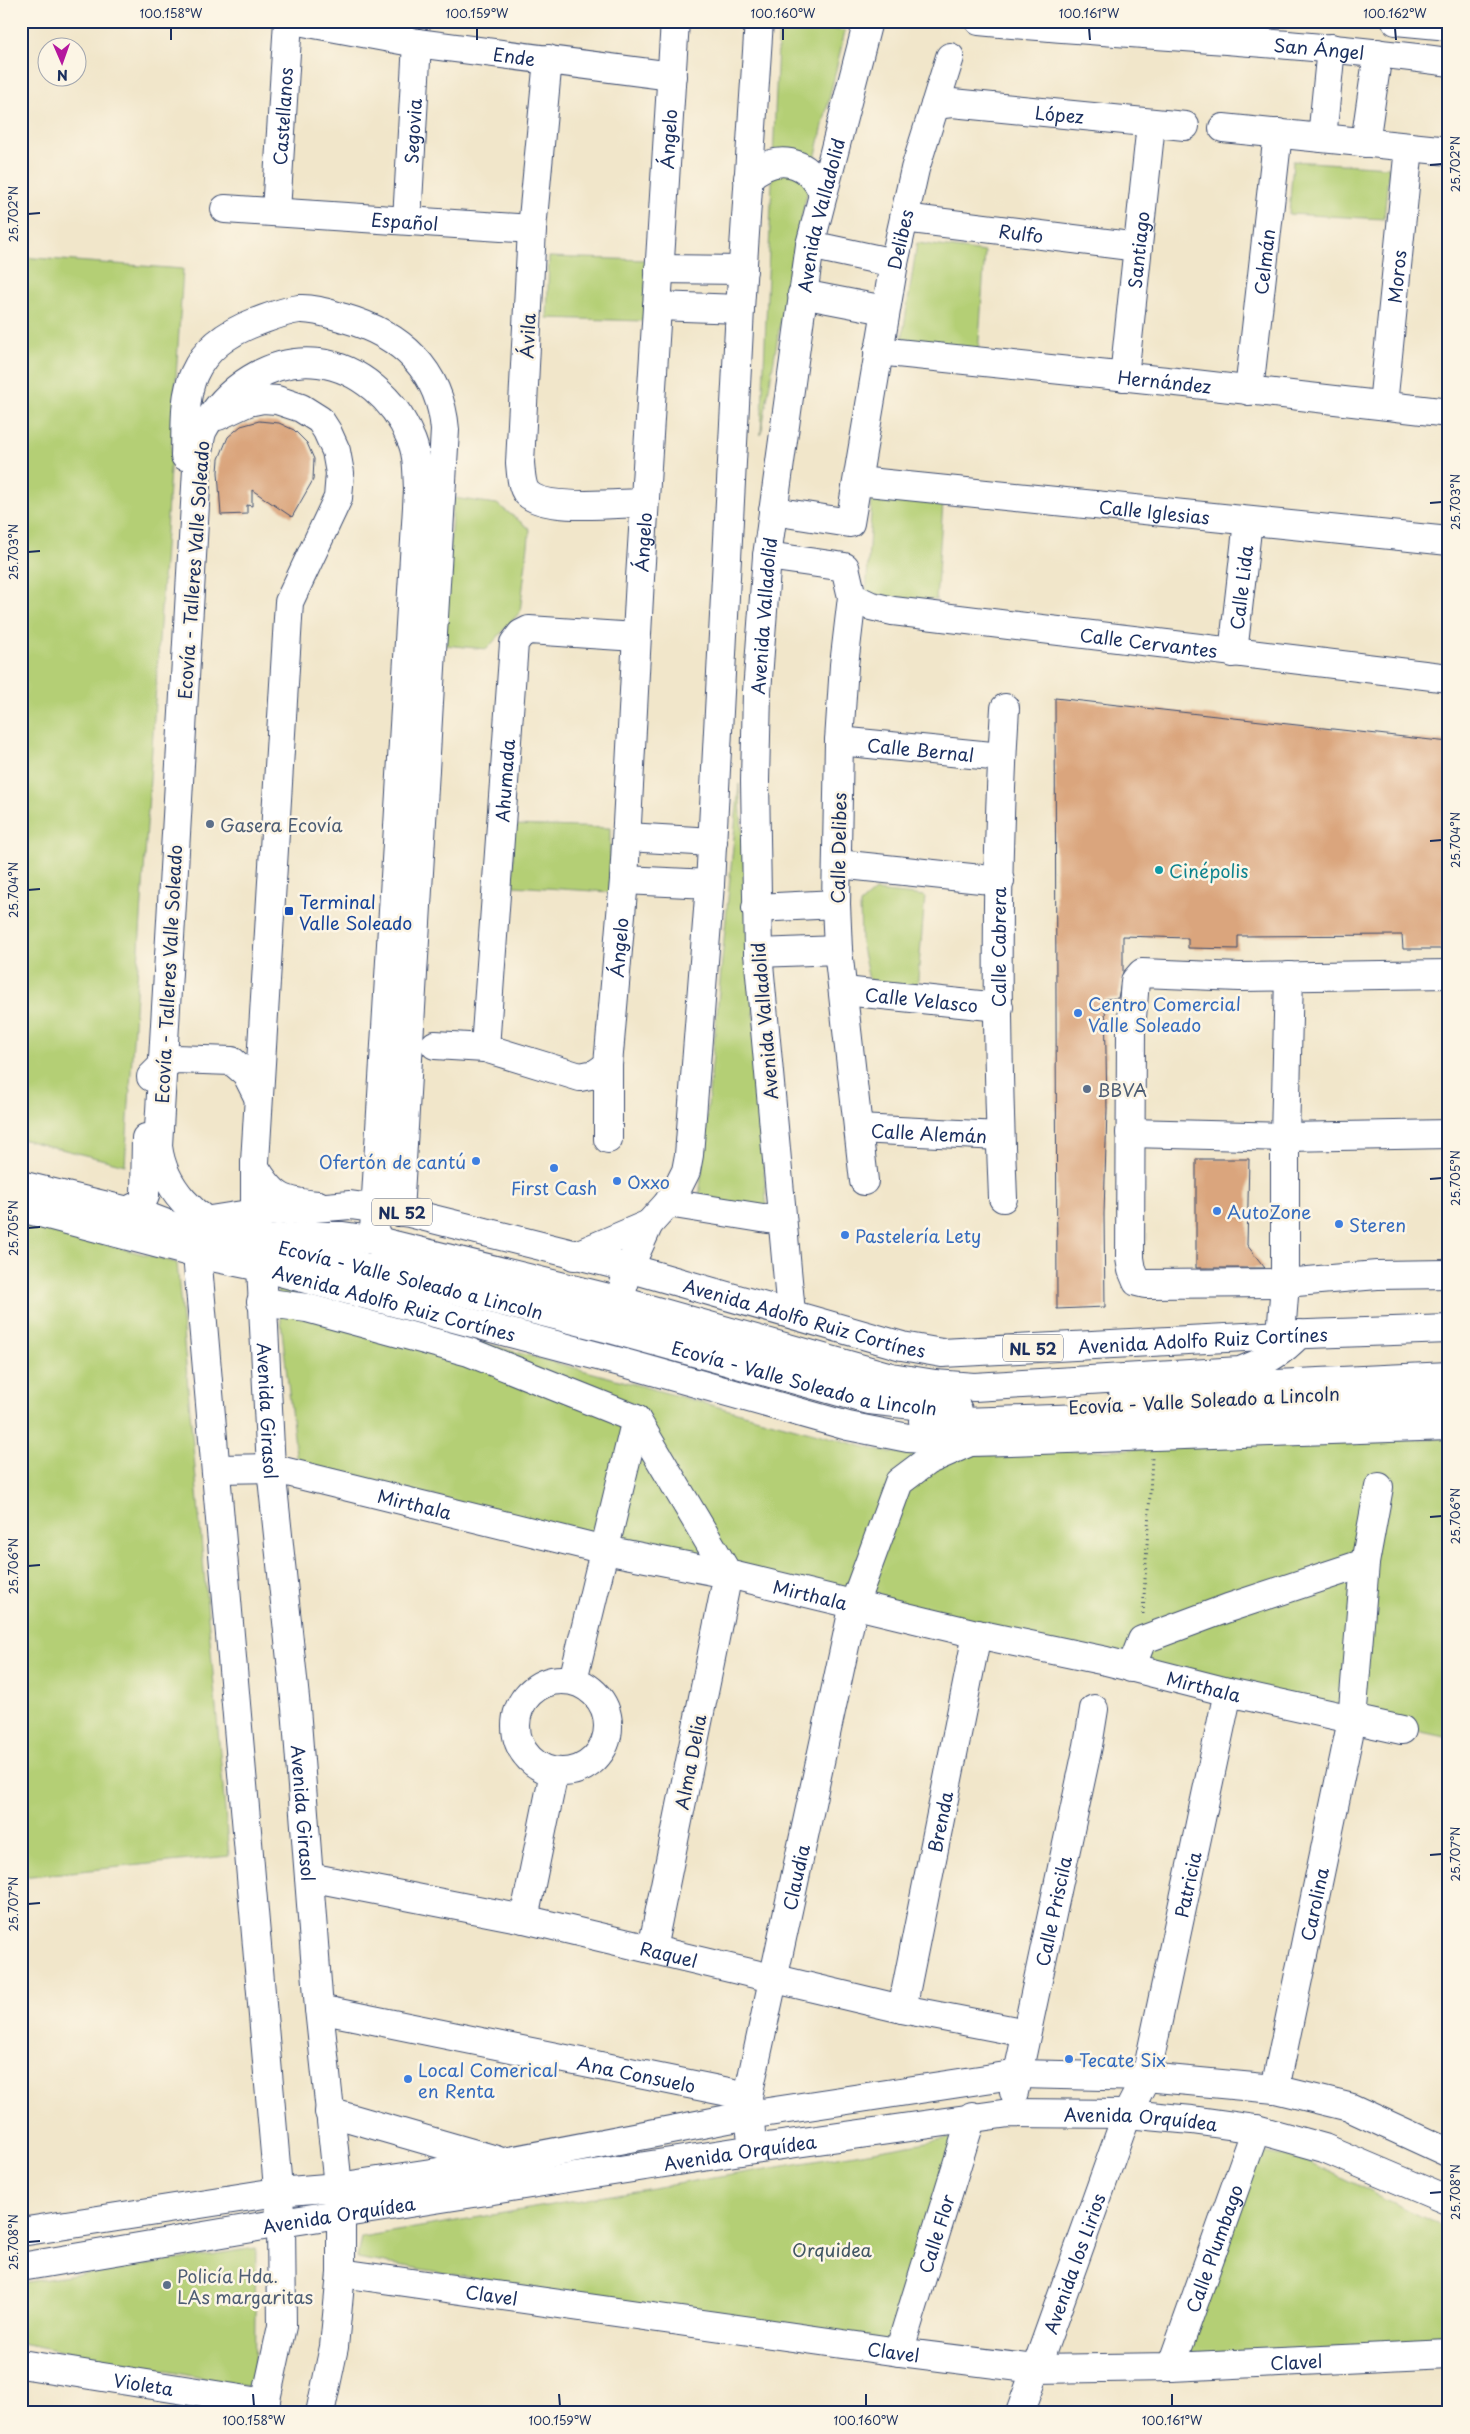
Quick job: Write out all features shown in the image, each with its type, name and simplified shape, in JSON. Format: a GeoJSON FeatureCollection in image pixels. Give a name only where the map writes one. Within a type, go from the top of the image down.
{"type":"FeatureCollection","features":[{"type":"Feature","properties":{"kind":"street","name":"Castellanos"},"geometry":{"type":"LineString","coordinates":[[276,211],[288,21]]}},
{"type":"Feature","properties":{"kind":"street","name":"Ende"},"geometry":{"type":"LineString","coordinates":[[298,21],[417,44],[672,76]]}},
{"type":"Feature","properties":{"kind":"street","name":"Ángelo"},"geometry":{"type":"LineString","coordinates":[[608,1139],[608,1065],[627,837],[636,637],[675,21]]}},
{"type":"Feature","properties":{"kind":"street","name":"Avenida Valladolid"},"geometry":{"type":"LineString","coordinates":[[617,1335],[629,1268],[649,1224],[668,1203],[686,1171],[689,1155],[710,884],[740,309],[759,21]]}},
{"type":"Feature","properties":{"kind":"street","name":"Avenida Valladolid"},"geometry":{"type":"LineString","coordinates":[[791,1313],[758,953],[756,908],[756,709],[767,556],[802,294],[810,245],[868,21]]}},
{"type":"Feature","properties":{"kind":"street","name":"San Ángel"},"geometry":{"type":"LineString","coordinates":[[980,21],[1158,28],[1378,52],[1449,62]]}},
{"type":"Feature","properties":{"kind":"street"},"geometry":{"type":"LineString","coordinates":[[1396,21],[1449,26]]}},
{"type":"Feature","properties":{"kind":"street","name":"Segovia"},"geometry":{"type":"LineString","coordinates":[[407,220],[417,44]]}},
{"type":"Feature","properties":{"kind":"street"},"geometry":{"type":"LineString","coordinates":[[1322,138],[1331,48]]}},
{"type":"Feature","properties":{"kind":"street"},"geometry":{"type":"LineString","coordinates":[[1365,142],[1378,52]]}},
{"type":"Feature","properties":{"kind":"street","name":"Delibes"},"geometry":{"type":"LineString","coordinates":[[858,481],[894,263],[915,169],[950,57]]}},
{"type":"Feature","properties":{"kind":"street","name":"Ávila"},"geometry":{"type":"LineString","coordinates":[[548,60],[532,229],[520,463],[526,492],[537,499],[553,504],[644,503]]}},
{"type":"Feature","properties":{"kind":"street","name":"López"},"geometry":{"type":"LineString","coordinates":[[934,106],[952,103],[1185,126]]}},
{"type":"Feature","properties":{"kind":"street","name":"Santiago"},"geometry":{"type":"LineString","coordinates":[[1124,377],[1151,124]]}},
{"type":"Feature","properties":{"kind":"street"},"geometry":{"type":"LineString","coordinates":[[1223,128],[1449,151]]}},
{"type":"Feature","properties":{"kind":"street","name":"Celmán"},"geometry":{"type":"LineString","coordinates":[[1249,390],[1278,133]]}},
{"type":"Feature","properties":{"kind":"street","name":"Moros"},"geometry":{"type":"LineString","coordinates":[[1383,406],[1409,147]]}},
{"type":"Feature","properties":{"kind":"street"},"geometry":{"type":"LineString","coordinates":[[748,178],[768,164],[790,162],[811,173],[823,193]]}},
{"type":"Feature","properties":{"kind":"street","name":"Español"},"geometry":{"type":"LineString","coordinates":[[225,209],[532,229]]}},
{"type":"Feature","properties":{"kind":"street","name":"Rulfo"},"geometry":{"type":"LineString","coordinates":[[904,218],[1138,247]]}},
{"type":"Feature","properties":{"kind":"street"},"geometry":{"type":"LineString","coordinates":[[810,245],[894,263]]}},
{"type":"Feature","properties":{"kind":"street"},"geometry":{"type":"LineString","coordinates":[[660,269],[743,270]]}},
{"type":"Feature","properties":{"kind":"street"},"geometry":{"type":"LineString","coordinates":[[802,294],[885,310]]}},
{"type":"Feature","properties":{"kind":"street"},"geometry":{"type":"LineString","coordinates":[[657,306],[740,309]]}},
{"type":"Feature","properties":{"kind":"street"},"geometry":{"type":"LineString","coordinates":[[196,433],[188,394],[193,375],[213,346],[245,326],[281,313],[300,309],[319,311],[359,322],[398,342],[413,355],[426,373],[444,417],[445,430],[387,1210],[374,1230],[378,1240]]}},
{"type":"Feature","properties":{"kind":"street","name":"Hernández"},"geometry":{"type":"LineString","coordinates":[[878,352],[1249,390],[1449,413]]}},
{"type":"Feature","properties":{"kind":"street","name":"Ecovía - Talleres Valle Soleado"},"geometry":{"type":"LineString","coordinates":[[196,433],[226,398],[242,384],[258,374],[276,367],[318,363],[340,368],[378,391],[402,421],[415,452],[417,500],[387,1210]]}},
{"type":"Feature","properties":{"kind":"street","name":"Avenida Girasol"},"geometry":{"type":"LineString","coordinates":[[196,433],[219,416],[248,402],[263,399],[289,403],[302,408],[320,420],[336,451],[340,473],[338,498],[289,602],[255,1167],[271,1468],[296,1708],[319,2009],[341,2214],[340,2273],[334,2347],[324,2412]]}},
{"type":"Feature","properties":{"kind":"street","name":"Ecovía - Talleres Valle Soleado"},"geometry":{"type":"LineString","coordinates":[[191,1233],[159,1158],[156,1072],[198,452],[202,432],[196,433]]}},
{"type":"Feature","properties":{"kind":"street"},"geometry":{"type":"LineString","coordinates":[[773,511],[850,524],[858,481]]}},
{"type":"Feature","properties":{"kind":"street","name":"Calle Iglesias"},"geometry":{"type":"LineString","coordinates":[[858,481],[1449,541]]}},
{"type":"Feature","properties":{"kind":"street","name":"Calle Lida"},"geometry":{"type":"LineString","coordinates":[[1234,653],[1248,521]]}},
{"type":"Feature","properties":{"kind":"street","name":"Calle Delibes"},"geometry":{"type":"LineString","coordinates":[[767,556],[845,567],[852,597],[844,665],[839,741],[836,904],[838,950],[864,1181]]}},
{"type":"Feature","properties":{"kind":"street","name":"Calle Cervantes"},"geometry":{"type":"LineString","coordinates":[[852,597],[872,606],[893,611],[1449,678]]}},
{"type":"Feature","properties":{"kind":"street","name":"Ahumada"},"geometry":{"type":"LineString","coordinates":[[485,1048],[514,643],[521,634],[529,630],[636,637]]}},
{"type":"Feature","properties":{"kind":"street","name":"Calle Cabrera"},"geometry":{"type":"LineString","coordinates":[[1003,1198],[1000,1136],[999,1007],[1002,757],[1005,708]]}},
{"type":"Feature","properties":{"kind":"street","name":"Calle Bernal"},"geometry":{"type":"LineString","coordinates":[[839,741],[1002,757]]}},
{"type":"Feature","properties":{"kind":"street"},"geometry":{"type":"LineString","coordinates":[[627,837],[712,842]]}},
{"type":"Feature","properties":{"kind":"street"},"geometry":{"type":"LineString","coordinates":[[838,864],[1000,880]]}},
{"type":"Feature","properties":{"kind":"street"},"geometry":{"type":"LineString","coordinates":[[624,880],[710,884]]}},
{"type":"Feature","properties":{"kind":"street"},"geometry":{"type":"LineString","coordinates":[[756,908],[836,904]]}},
{"type":"Feature","properties":{"kind":"street"},"geometry":{"type":"LineString","coordinates":[[758,953],[838,950]]}},
{"type":"Feature","properties":{"kind":"street"},"geometry":{"type":"LineString","coordinates":[[1449,974],[1239,977],[1148,972],[1138,976],[1135,981],[1131,1030],[1130,1133],[1130,1258],[1137,1282],[1145,1284],[1285,1283],[1377,1275],[1449,1274]]}},
{"type":"Feature","properties":{"kind":"street"},"geometry":{"type":"LineString","coordinates":[[617,1335],[935,1384],[974,1387],[1240,1371],[1265,1362],[1287,1347],[1290,1334],[1285,1283],[1285,1137],[1289,976]]}},
{"type":"Feature","properties":{"kind":"street","name":"Calle Velasco"},"geometry":{"type":"LineString","coordinates":[[844,991],[999,1007]]}},
{"type":"Feature","properties":{"kind":"street"},"geometry":{"type":"LineString","coordinates":[[436,1045],[485,1048],[580,1077],[595,1074],[608,1065]]}},
{"type":"Feature","properties":{"kind":"street"},"geometry":{"type":"LineString","coordinates":[[134,1213],[145,1196],[144,1163],[156,1072],[175,1059],[232,1061],[246,1073],[258,1097]]}},
{"type":"Feature","properties":{"kind":"street","name":"Calle Alemán"},"geometry":{"type":"LineString","coordinates":[[858,1129],[1000,1136]]}},
{"type":"Feature","properties":{"kind":"street"},"geometry":{"type":"LineString","coordinates":[[1130,1133],[1285,1137],[1449,1134]]}},
{"type":"Feature","properties":{"kind":"street"},"geometry":{"type":"LineString","coordinates":[[144,1163],[191,1233],[217,1468],[281,2223],[282,2326],[264,2408]]}},
{"type":"Feature","properties":{"kind":"street"},"geometry":{"type":"LineString","coordinates":[[255,1167],[272,1193],[305,1204],[330,1206]]}},
{"type":"Feature","properties":{"kind":"street"},"geometry":{"type":"LineString","coordinates":[[21,1185],[134,1213],[191,1233]]}},
{"type":"Feature","properties":{"kind":"street"},"geometry":{"type":"LineString","coordinates":[[668,1203],[782,1221]]}},
{"type":"Feature","properties":{"kind":"street","name":"Avenida Adolfo Ruiz Cortínes"},"geometry":{"type":"LineString","coordinates":[[191,1233],[256,1213],[350,1205],[387,1210],[629,1268],[902,1346],[942,1353],[1290,1334],[1449,1329]]}},
{"type":"Feature","properties":{"kind":"street","name":"Avenida Adolfo Ruiz Cortínes"},"geometry":{"type":"LineString","coordinates":[[21,1208],[191,1233],[259,1253],[617,1335],[848,1426],[919,1438],[970,1442],[1153,1438],[1449,1426]]}},
{"type":"Feature","properties":{"kind":"street"},"geometry":{"type":"LineString","coordinates":[[574,1256],[649,1224]]}},
{"type":"Feature","properties":{"kind":"street"},"geometry":{"type":"LineString","coordinates":[[259,1253],[308,1236],[343,1236],[378,1240],[617,1335],[833,1413],[922,1430],[982,1433],[1449,1413]]}},
{"type":"Feature","properties":{"kind":"street","name":"Ecovía - Valle Soleado a Lincoln"},"geometry":{"type":"LineString","coordinates":[[259,1253],[617,1335],[869,1400],[968,1411],[1449,1388]]}},
{"type":"Feature","properties":{"kind":"street"},"geometry":{"type":"LineString","coordinates":[[261,1302],[306,1308],[469,1352],[636,1419],[728,1574]]}},
{"type":"Feature","properties":{"kind":"street"},"geometry":{"type":"LineString","coordinates":[[617,1335],[889,1393],[936,1396],[982,1398],[1449,1376]]}},
{"type":"Feature","properties":{"kind":"street"},"geometry":{"type":"LineString","coordinates":[[617,1335],[862,1410],[918,1420],[962,1422],[1083,1418],[1449,1399]]}},
{"type":"Feature","properties":{"kind":"street"},"geometry":{"type":"LineString","coordinates":[[573,1680],[636,1419]]}},
{"type":"Feature","properties":{"kind":"street","name":"Claudia"},"geometry":{"type":"LineString","coordinates":[[754,2149],[749,2106],[774,1978],[854,1604],[899,1482],[900,1464],[919,1438]]}},
{"type":"Feature","properties":{"kind":"street"},"geometry":{"type":"LineString","coordinates":[[899,1482],[927,1461],[970,1442]]}},
{"type":"Feature","properties":{"kind":"street","name":"Mirthala"},"geometry":{"type":"LineString","coordinates":[[217,1468],[271,1468],[605,1550],[728,1574],[977,1634],[1402,1730]]}},
{"type":"Feature","properties":{"kind":"street","name":"Carolina"},"geometry":{"type":"LineString","coordinates":[[1275,2089],[1352,1720],[1365,1563],[1379,1487]]}},
{"type":"Feature","properties":{"kind":"street"},"geometry":{"type":"LineString","coordinates":[[1131,1668],[1142,1640],[1228,1608],[1365,1563]]}},
{"type":"Feature","properties":{"kind":"street","name":"Alma Delia"},"geometry":{"type":"LineString","coordinates":[[652,1949],[728,1574]]}},
{"type":"Feature","properties":{"kind":"street","name":"Brenda"},"geometry":{"type":"LineString","coordinates":[[902,2009],[977,1634]]}},
{"type":"Feature","properties":{"kind":"street"},"geometry":{"type":"LineString","coordinates":[[556,1679],[573,1680],[586,1685],[603,1704],[608,1716],[608,1735],[600,1753],[591,1762],[580,1769],[554,1772],[538,1766],[526,1756],[518,1741],[515,1724],[518,1708],[527,1694],[540,1684],[556,1679]]}},
{"type":"Feature","properties":{"kind":"street","name":"Patricia"},"geometry":{"type":"LineString","coordinates":[[1127,2114],[1146,2076],[1228,1692]]}},
{"type":"Feature","properties":{"kind":"street","name":"Calle Priscila"},"geometry":{"type":"LineString","coordinates":[[1009,2113],[1094,1709]]}},
{"type":"Feature","properties":{"kind":"street"},"geometry":{"type":"LineString","coordinates":[[524,1920],[554,1772]]}},
{"type":"Feature","properties":{"kind":"street","name":"Raquel"},"geometry":{"type":"LineString","coordinates":[[309,1877],[524,1920],[902,2009],[1026,2033]]}},
{"type":"Feature","properties":{"kind":"street","name":"Ana Consuelo"},"geometry":{"type":"LineString","coordinates":[[319,2009],[749,2106]]}},
{"type":"Feature","properties":{"kind":"street","name":"Avenida Orquídea"},"geometry":{"type":"LineString","coordinates":[[21,2232],[277,2192],[338,2186],[504,2162],[749,2106],[1018,2074],[1146,2076],[1275,2089],[1348,2107],[1449,2153]]}},
{"type":"Feature","properties":{"kind":"street"},"geometry":{"type":"LineString","coordinates":[[329,2112],[504,2162]]}},
{"type":"Feature","properties":{"kind":"street","name":"Avenida Orquídea"},"geometry":{"type":"LineString","coordinates":[[21,2266],[754,2149],[972,2116],[1009,2113],[1127,2114],[1192,2120],[1256,2129],[1324,2148],[1449,2201]]}},
{"type":"Feature","properties":{"kind":"street","name":"Avenida los Lirios"},"geometry":{"type":"LineString","coordinates":[[1020,2413],[1034,2369],[1127,2114]]}},
{"type":"Feature","properties":{"kind":"street","name":"Calle Flor"},"geometry":{"type":"LineString","coordinates":[[899,2352],[972,2116]]}},
{"type":"Feature","properties":{"kind":"street","name":"Calle Plumbago"},"geometry":{"type":"LineString","coordinates":[[1172,2367],[1256,2129]]}},
{"type":"Feature","properties":{"kind":"street","name":"Clavel"},"geometry":{"type":"LineString","coordinates":[[340,2273],[899,2352],[1034,2369],[1172,2367],[1449,2354]]}},
{"type":"Feature","properties":{"kind":"street","name":"Violeta"},"geometry":{"type":"LineString","coordinates":[[21,2364],[264,2408]]}},
{"type":"Feature","properties":{"kind":"path"},"geometry":{"type":"LineString","coordinates":[[1142,1640],[1153,1438]]}},
{"type":"Feature","properties":{"kind":"green space"},"geometry":{"type":"Polygon","coordinates":[[[779,21],[845,31],[790,266],[761,435],[779,21]]]}},
{"type":"Feature","properties":{"kind":"green space"},"geometry":{"type":"Polygon","coordinates":[[[1293,161],[1389,167],[1384,219],[1289,214],[1293,161]]]}},
{"type":"Feature","properties":{"kind":"green space"},"geometry":{"type":"Polygon","coordinates":[[[917,243],[985,252],[978,355],[901,347],[917,243]]]}},
{"type":"Feature","properties":{"kind":"green space"},"geometry":{"type":"Polygon","coordinates":[[[21,257],[183,269],[125,1165],[21,1139],[21,257]]]}},
{"type":"Feature","properties":{"kind":"green space"},"geometry":{"type":"Polygon","coordinates":[[[549,257],[647,260],[643,321],[547,318],[549,257]]]}},
{"type":"Feature","properties":{"kind":"green space"},"geometry":{"type":"Polygon","coordinates":[[[872,497],[943,503],[936,600],[866,596],[872,497]]]}},
{"type":"Feature","properties":{"kind":"green space"},"geometry":{"type":"Polygon","coordinates":[[[453,498],[497,504],[530,529],[520,612],[487,649],[444,645],[453,498]]]}},
{"type":"Feature","properties":{"kind":"green space"},"geometry":{"type":"Polygon","coordinates":[[[739,784],[767,1214],[699,1199],[739,784]]]}},
{"type":"Feature","properties":{"kind":"green space"},"geometry":{"type":"Polygon","coordinates":[[[513,825],[610,828],[610,892],[513,886],[513,825]]]}},
{"type":"Feature","properties":{"kind":"green space"},"geometry":{"type":"Polygon","coordinates":[[[875,891],[925,896],[917,990],[869,980],[861,943],[860,904],[875,891]]]}},
{"type":"Feature","properties":{"kind":"green space"},"geometry":{"type":"Polygon","coordinates":[[[21,1222],[177,1263],[229,1856],[21,1877],[21,1222]]]}},
{"type":"Feature","properties":{"kind":"green space"},"geometry":{"type":"Polygon","coordinates":[[[277,1287],[880,1451],[934,1456],[1449,1438],[1449,1738],[1317,1709],[297,1463],[277,1287]]]}},
{"type":"Feature","properties":{"kind":"green space","name":"Orquidea"},"geometry":{"type":"Polygon","coordinates":[[[969,2135],[891,2350],[357,2258],[361,2237],[969,2135]]]}},
{"type":"Feature","properties":{"kind":"green space"},"geometry":{"type":"Polygon","coordinates":[[[1257,2151],[1310,2162],[1449,2230],[1449,2341],[1182,2360],[1257,2151]]]}},
{"type":"Feature","properties":{"kind":"green space"},"geometry":{"type":"Polygon","coordinates":[[[256,2248],[254,2388],[21,2343],[21,2283],[256,2248]]]}},
{"type":"Feature","properties":{"kind":"building"},"geometry":{"type":"Polygon","coordinates":[[[259,421],[279,423],[294,430],[307,443],[314,459],[313,480],[292,517],[252,490],[252,506],[247,505],[247,514],[221,515],[218,472],[219,459],[223,449],[228,437],[241,426],[259,421]]]}},
{"type":"Feature","properties":{"kind":"building","name":"Centro Comercial Valle Soleado"},"geometry":{"type":"Polygon","coordinates":[[[1055,698],[1449,742],[1449,949],[1403,949],[1402,935],[1238,936],[1238,949],[1188,948],[1188,938],[1123,936],[1123,972],[1118,998],[1105,999],[1107,1109],[1104,1214],[1105,1307],[1057,1309],[1055,698]]]}},
{"type":"Feature","properties":{"kind":"building"},"geometry":{"type":"Polygon","coordinates":[[[1196,1159],[1249,1159],[1247,1245],[1265,1268],[1196,1268],[1196,1159]]]}},
{"type":"Feature","properties":{"kind":"place","name":"Gasera Ecovía"},"geometry":{"type":"Point","coordinates":[210,824]}},
{"type":"Feature","properties":{"kind":"place","name":"Cinépolis"},"geometry":{"type":"Point","coordinates":[1159,870]}},
{"type":"Feature","properties":{"kind":"place","name":"Terminal Valle Soleado"},"geometry":{"type":"Point","coordinates":[289,911]}},
{"type":"Feature","properties":{"kind":"place","name":"Centro Comercial Valle Soleado"},"geometry":{"type":"Point","coordinates":[1078,1013]}},
{"type":"Feature","properties":{"kind":"place","name":"BBVA"},"geometry":{"type":"Point","coordinates":[1087,1089]}},
{"type":"Feature","properties":{"kind":"place","name":"Ofertón de cantú"},"geometry":{"type":"Point","coordinates":[476,1161]}},
{"type":"Feature","properties":{"kind":"place","name":"First Cash"},"geometry":{"type":"Point","coordinates":[554,1168]}},
{"type":"Feature","properties":{"kind":"place","name":"Oxxo"},"geometry":{"type":"Point","coordinates":[617,1181]}},
{"type":"Feature","properties":{"kind":"place","name":"AutoZone"},"geometry":{"type":"Point","coordinates":[1217,1211]}},
{"type":"Feature","properties":{"kind":"place","name":"Steren"},"geometry":{"type":"Point","coordinates":[1339,1224]}},
{"type":"Feature","properties":{"kind":"place","name":"Pastelería Lety"},"geometry":{"type":"Point","coordinates":[845,1235]}},
{"type":"Feature","properties":{"kind":"place","name":"Tecate Six"},"geometry":{"type":"Point","coordinates":[1069,2059]}},
{"type":"Feature","properties":{"kind":"place","name":"Local Comerical en Renta"},"geometry":{"type":"Point","coordinates":[408,2079]}},
{"type":"Feature","properties":{"kind":"place","name":"Policía Hda. LAs margaritas"},"geometry":{"type":"Point","coordinates":[167,2285]}}]}
